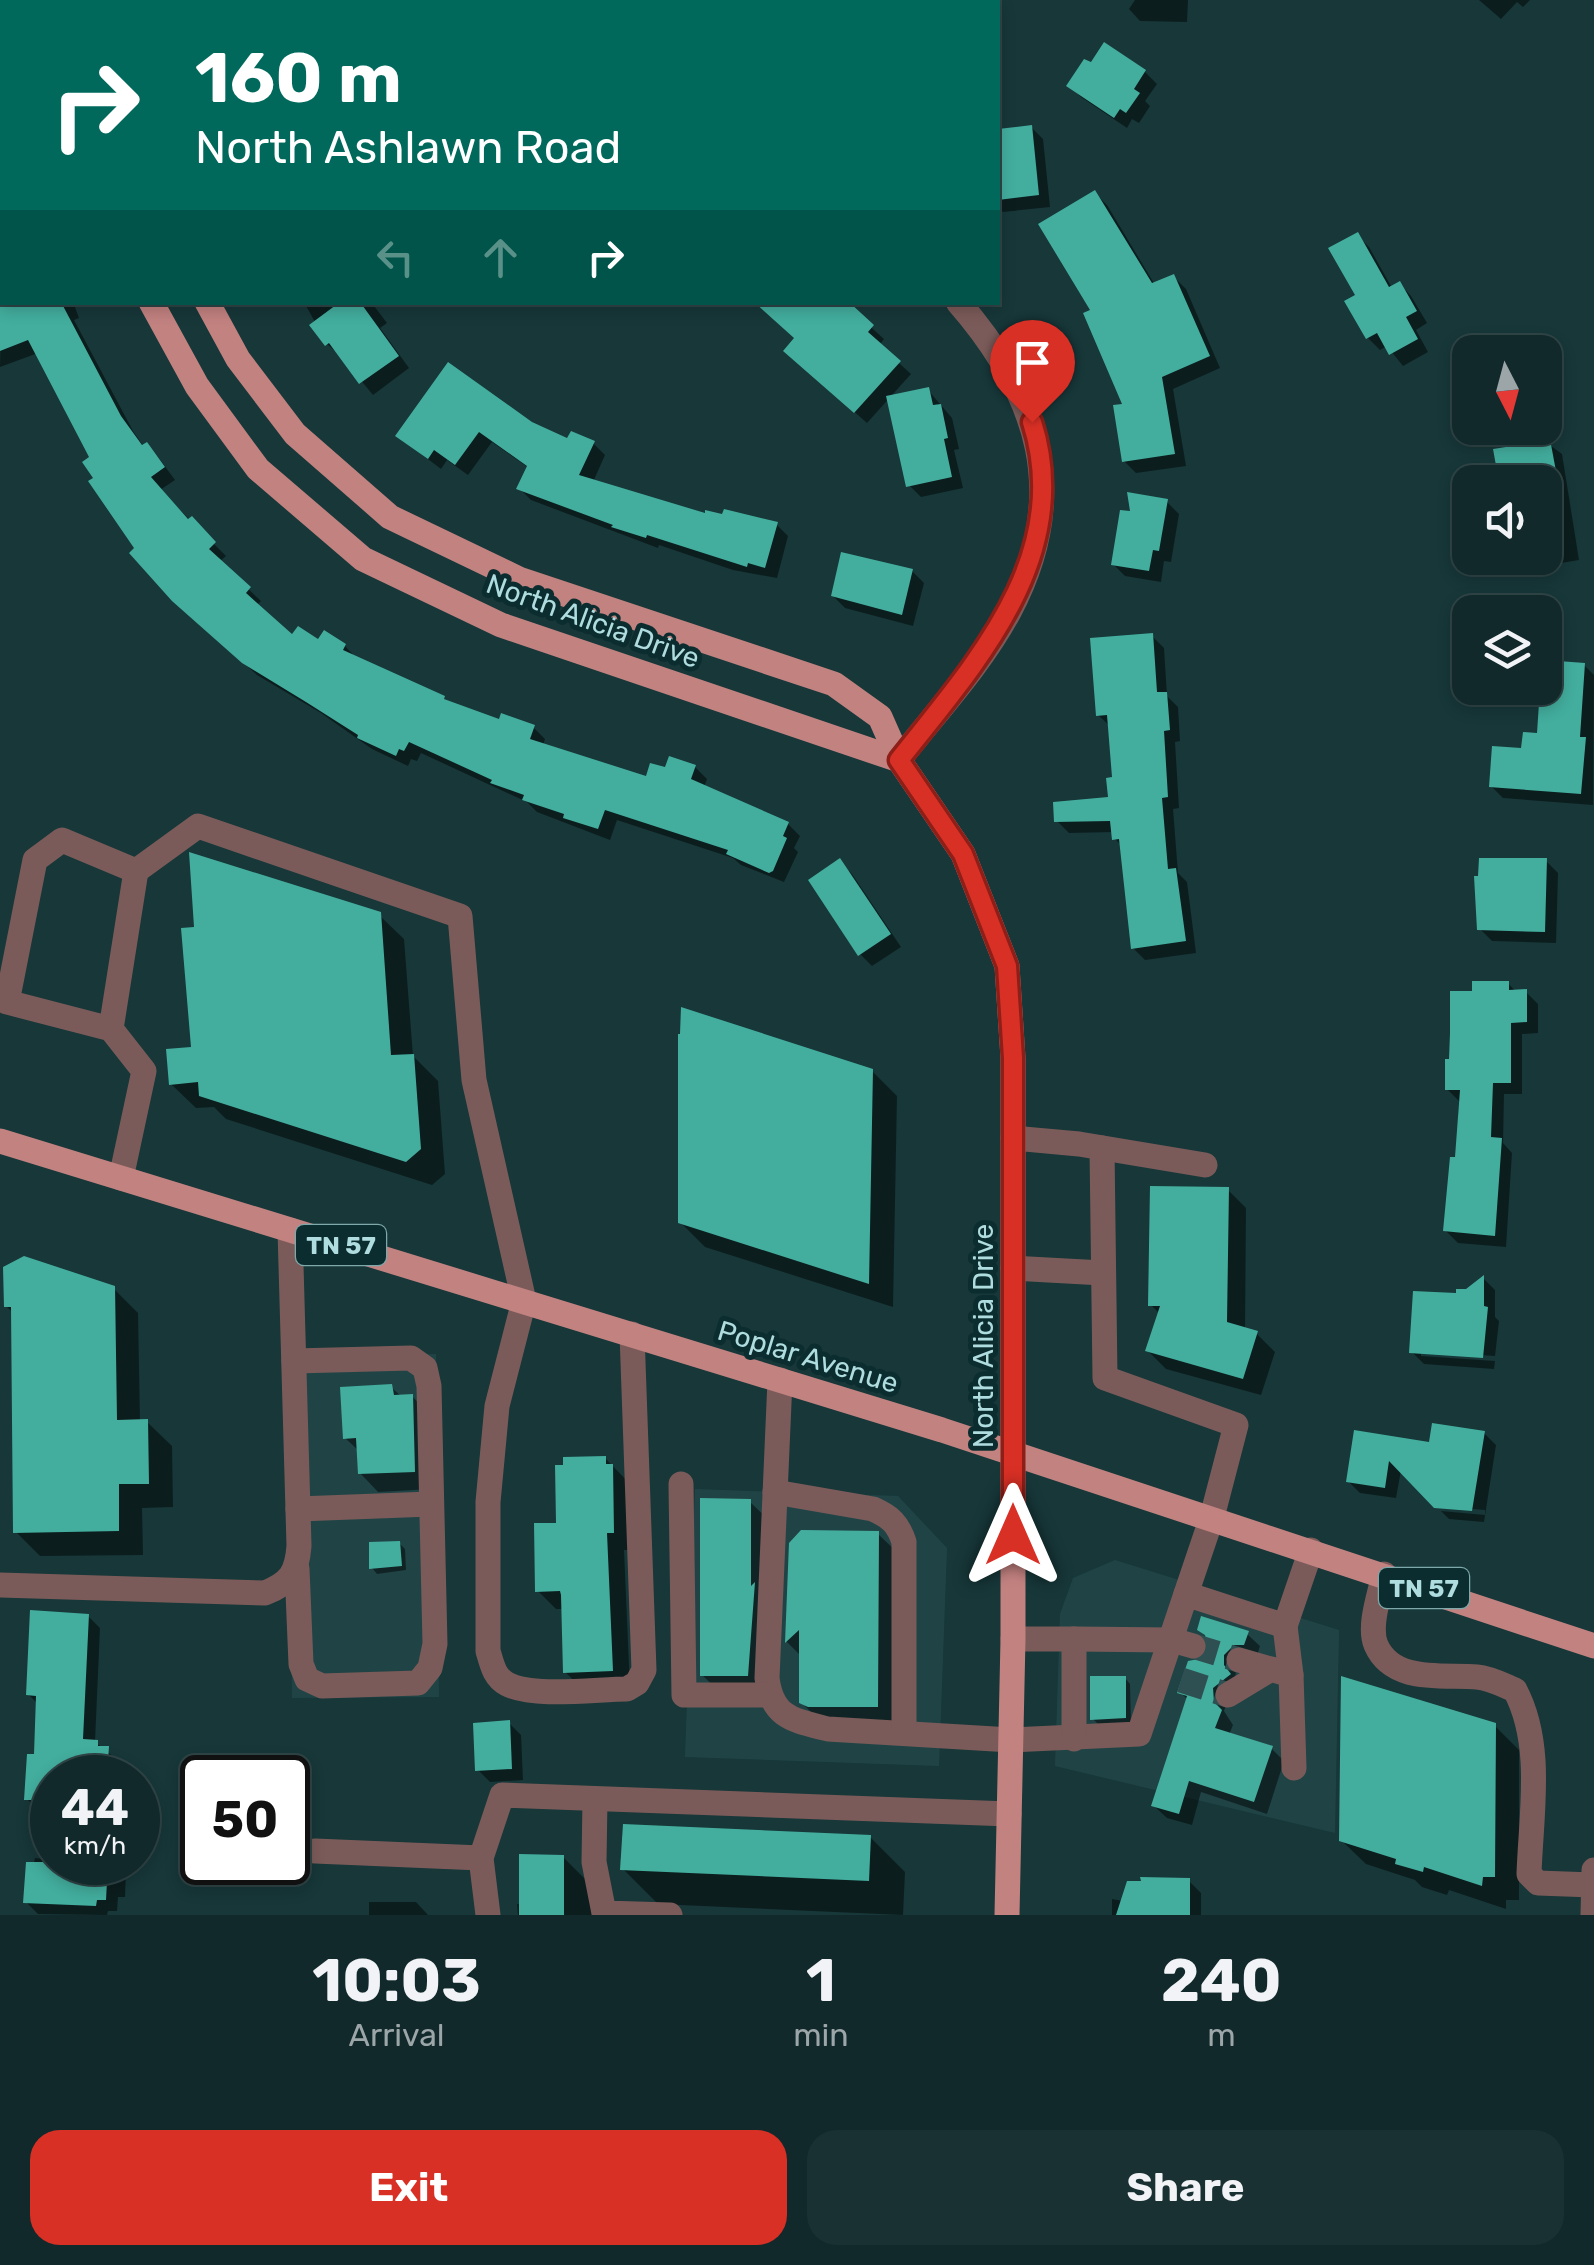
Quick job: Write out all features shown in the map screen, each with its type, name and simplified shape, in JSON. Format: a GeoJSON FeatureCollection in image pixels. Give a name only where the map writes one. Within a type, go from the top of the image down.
{"type":"FeatureCollection","features":[{"type":"Feature","properties":{"kind":"main road","name":"North Alicia Drive"},"geometry":{"type":"LineString","coordinates":[[153,305],[196,386],[258,469],[362,559],[501,625],[899,760]]}},
{"type":"Feature","properties":{"kind":"main road","name":"North Alicia Drive"},"geometry":{"type":"LineString","coordinates":[[210,305],[238,359],[295,434],[390,517],[520,579],[834,684],[880,716],[899,760],[963,854],[1007,966],[1013,1058],[1013,1640],[1007,1915]]}},
{"type":"Feature","properties":{"kind":"main road","name":"Poplar Avenue"},"geometry":{"type":"LineString","coordinates":[[0,1140],[1013,1453],[1594,1646]]}},
{"type":"Feature","properties":{"kind":"street"},"geometry":{"type":"LineString","coordinates":[[899,760],[980,658],[1010,611],[1029,564],[1038,522],[1042,482],[1038,442],[1026,402],[988,336],[961,305]]}},
{"type":"Feature","properties":{"kind":"street"},"geometry":{"type":"LineString","coordinates":[[111,1029],[136,871],[198,826],[460,916],[474,1080],[524,1301],[497,1406],[488,1502],[488,1651],[494,1672],[505,1683],[525,1690],[627,1689],[637,1684],[644,1670],[632,1334]]}},
{"type":"Feature","properties":{"kind":"street"},"geometry":{"type":"LineString","coordinates":[[121,1178],[144,1070],[111,1029],[3,1001],[35,860],[62,840],[136,871]]}},
{"type":"Feature","properties":{"kind":"street"},"geometry":{"type":"LineString","coordinates":[[1013,1138],[1206,1165]]}},
{"type":"Feature","properties":{"kind":"street"},"geometry":{"type":"LineString","coordinates":[[780,1380],[769,1696],[779,1711],[828,1728],[1010,1740],[1139,1734],[1170,1677],[1183,1643],[1186,1594],[1212,1517],[1236,1425],[1104,1378],[1102,1148]]}},
{"type":"Feature","properties":{"kind":"street"},"geometry":{"type":"LineString","coordinates":[[290,1230],[301,1664],[306,1679],[322,1686],[418,1683],[430,1668],[435,1644],[429,1386],[425,1368],[411,1358],[294,1361]]}},
{"type":"Feature","properties":{"kind":"street"},"geometry":{"type":"LineString","coordinates":[[1012,1268],[1103,1274]]}},
{"type":"Feature","properties":{"kind":"street"},"geometry":{"type":"LineString","coordinates":[[681,1484],[684,1695],[769,1696]]}},
{"type":"Feature","properties":{"kind":"street"},"geometry":{"type":"LineString","coordinates":[[775,1492],[873,1509],[898,1526],[904,1542],[904,1731]]}},
{"type":"Feature","properties":{"kind":"street"},"geometry":{"type":"LineString","coordinates":[[298,1509],[432,1504]]}},
{"type":"Feature","properties":{"kind":"street"},"geometry":{"type":"LineString","coordinates":[[1294,1768],[1281,1672],[1285,1626],[1311,1550]]}},
{"type":"Feature","properties":{"kind":"street"},"geometry":{"type":"LineString","coordinates":[[0,1585],[265,1593],[285,1586],[297,1569]]}},
{"type":"Feature","properties":{"kind":"street"},"geometry":{"type":"LineString","coordinates":[[1384,1574],[1374,1622],[1376,1645],[1396,1668],[1418,1674],[1482,1677],[1515,1690],[1528,1714],[1534,1745],[1530,1874],[1538,1883],[1593,1885]]}},
{"type":"Feature","properties":{"kind":"street"},"geometry":{"type":"LineString","coordinates":[[1186,1594],[1285,1626]]}},
{"type":"Feature","properties":{"kind":"street"},"geometry":{"type":"LineString","coordinates":[[1074,1639],[1074,1739]]}},
{"type":"Feature","properties":{"kind":"street"},"geometry":{"type":"LineString","coordinates":[[1013,1640],[1183,1643]]}},
{"type":"Feature","properties":{"kind":"street"},"geometry":{"type":"LineString","coordinates":[[1239,1660],[1281,1672]]}},
{"type":"Feature","properties":{"kind":"street"},"geometry":{"type":"LineString","coordinates":[[1228,1695],[1281,1672]]}},
{"type":"Feature","properties":{"kind":"street"},"geometry":{"type":"LineString","coordinates":[[488,1915],[481,1858],[502,1796],[1009,1814]]}},
{"type":"Feature","properties":{"kind":"street"},"geometry":{"type":"LineString","coordinates":[[595,1799],[594,1862],[604,1913],[670,1915]]}},
{"type":"Feature","properties":{"kind":"street"},"geometry":{"type":"LineString","coordinates":[[314,1851],[481,1858]]}},
{"type":"Feature","properties":{"kind":"street"},"geometry":{"type":"LineString","coordinates":[[1593,1915],[1594,1870]]}},
{"type":"Feature","properties":{"kind":"shaded area"},"geometry":{"type":"Polygon","coordinates":[[[436,1354],[439,1697],[292,1698],[289,1355],[436,1354]]]}},
{"type":"Feature","properties":{"kind":"shaded area"},"geometry":{"type":"Polygon","coordinates":[[[695,1489],[898,1496],[947,1548],[939,1766],[685,1757],[695,1489]]]}},
{"type":"Feature","properties":{"kind":"shaded area"},"geometry":{"type":"Polygon","coordinates":[[[1115,1560],[1339,1630],[1335,1833],[1055,1766],[1060,1614],[1073,1578],[1115,1560]]]}},
{"type":"Feature","properties":{"kind":"building"},"geometry":{"type":"Polygon","coordinates":[[[1104,42],[1146,70],[1134,89],[1140,93],[1126,113],[1120,109],[1114,118],[1066,86],[1084,59],[1091,62],[1104,42]]]}},
{"type":"Feature","properties":{"kind":"building"},"geometry":{"type":"Polygon","coordinates":[[[1032,125],[1039,195],[1000,200],[1000,129],[1032,125]]]}},
{"type":"Feature","properties":{"kind":"building"},"geometry":{"type":"Polygon","coordinates":[[[1095,190],[1152,283],[1174,274],[1210,356],[1162,377],[1175,454],[1122,462],[1113,405],[1122,404],[1083,313],[1090,310],[1038,224],[1095,190]]]}},
{"type":"Feature","properties":{"kind":"building"},"geometry":{"type":"Polygon","coordinates":[[[1358,232],[1389,287],[1400,281],[1417,311],[1406,317],[1418,339],[1389,355],[1377,333],[1366,339],[1344,301],[1355,295],[1328,248],[1358,232]]]}},
{"type":"Feature","properties":{"kind":"building"},"geometry":{"type":"Polygon","coordinates":[[[0,305],[63,305],[121,416],[142,445],[147,442],[165,467],[151,477],[188,519],[192,516],[216,542],[209,549],[251,587],[246,593],[292,634],[298,626],[318,639],[324,630],[346,644],[343,650],[445,696],[444,699],[499,719],[501,713],[535,725],[530,739],[646,776],[650,763],[665,767],[669,756],[696,765],[691,779],[789,822],[783,836],[787,838],[773,871],[769,873],[726,854],[728,850],[605,810],[598,829],[563,818],[564,814],[522,800],[524,795],[490,783],[492,780],[409,742],[396,756],[357,738],[358,735],[242,663],[172,601],[129,553],[134,548],[88,481],[93,478],[82,462],[89,457],[28,340],[0,351],[0,305]]]}},
{"type":"Feature","properties":{"kind":"building"},"geometry":{"type":"Polygon","coordinates":[[[336,305],[362,305],[399,356],[359,384],[329,343],[325,346],[309,325],[336,305]]]}},
{"type":"Feature","properties":{"kind":"building"},"geometry":{"type":"Polygon","coordinates":[[[757,305],[852,305],[874,325],[868,332],[901,361],[854,413],[783,351],[794,338],[757,305]]]}},
{"type":"Feature","properties":{"kind":"building"},"geometry":{"type":"Polygon","coordinates":[[[448,362],[532,422],[567,438],[571,431],[595,441],[579,475],[705,513],[722,514],[724,509],[778,522],[765,568],[748,563],[747,567],[611,527],[516,489],[527,466],[479,432],[455,465],[434,450],[428,459],[395,436],[448,362]]]}},
{"type":"Feature","properties":{"kind":"building"},"geometry":{"type":"Polygon","coordinates":[[[929,387],[933,405],[941,404],[952,477],[906,487],[886,396],[929,387]]]}},
{"type":"Feature","properties":{"kind":"building"},"geometry":{"type":"Polygon","coordinates":[[[1551,445],[1555,465],[1496,465],[1493,449],[1551,445]]]}},
{"type":"Feature","properties":{"kind":"building"},"geometry":{"type":"Polygon","coordinates":[[[1127,492],[1168,499],[1159,551],[1153,550],[1149,571],[1111,565],[1120,510],[1130,511],[1127,492]]]}},
{"type":"Feature","properties":{"kind":"building"},"geometry":{"type":"Polygon","coordinates":[[[841,552],[913,569],[902,615],[831,596],[841,552]]]}},
{"type":"Feature","properties":{"kind":"building"},"geometry":{"type":"Polygon","coordinates":[[[1153,633],[1157,692],[1167,692],[1170,730],[1164,731],[1168,797],[1162,798],[1168,869],[1176,868],[1186,941],[1131,949],[1119,839],[1112,840],[1110,821],[1054,822],[1053,802],[1108,797],[1106,778],[1112,777],[1107,715],[1096,716],[1090,638],[1153,633]]]}},
{"type":"Feature","properties":{"kind":"building"},"geometry":{"type":"Polygon","coordinates":[[[1562,661],[1585,663],[1580,737],[1586,737],[1581,794],[1489,787],[1492,746],[1521,748],[1523,732],[1537,733],[1539,705],[1562,705],[1562,661]]]}},
{"type":"Feature","properties":{"kind":"building"},"geometry":{"type":"Polygon","coordinates":[[[189,852],[381,912],[391,1055],[414,1054],[421,1149],[406,1162],[199,1096],[198,1082],[169,1085],[166,1049],[191,1047],[181,928],[194,927],[189,852]]]}},
{"type":"Feature","properties":{"kind":"building"},"geometry":{"type":"Polygon","coordinates":[[[840,858],[891,934],[858,956],[808,880],[840,858]]]}},
{"type":"Feature","properties":{"kind":"building"},"geometry":{"type":"Polygon","coordinates":[[[1479,858],[1547,858],[1545,932],[1477,930],[1474,876],[1478,876],[1479,858]]]}},
{"type":"Feature","properties":{"kind":"building"},"geometry":{"type":"Polygon","coordinates":[[[1472,981],[1509,981],[1509,990],[1527,989],[1527,1022],[1511,1023],[1511,1083],[1493,1083],[1491,1137],[1502,1138],[1495,1236],[1443,1231],[1450,1157],[1455,1157],[1460,1090],[1445,1090],[1450,991],[1472,991],[1472,981]]]}},
{"type":"Feature","properties":{"kind":"building"},"geometry":{"type":"Polygon","coordinates":[[[681,1007],[873,1069],[869,1284],[678,1223],[681,1007]]]}},
{"type":"Feature","properties":{"kind":"building"},"geometry":{"type":"Polygon","coordinates":[[[1150,1186],[1229,1187],[1227,1322],[1258,1331],[1243,1379],[1145,1351],[1160,1306],[1148,1306],[1150,1186]]]}},
{"type":"Feature","properties":{"kind":"building"},"geometry":{"type":"Polygon","coordinates":[[[24,1256],[115,1286],[117,1420],[148,1419],[149,1484],[119,1484],[119,1531],[13,1533],[11,1307],[4,1307],[3,1267],[24,1256]]]}},
{"type":"Feature","properties":{"kind":"building"},"geometry":{"type":"Polygon","coordinates":[[[1484,1275],[1484,1306],[1488,1307],[1483,1358],[1409,1353],[1413,1291],[1456,1293],[1456,1289],[1466,1289],[1484,1275]]]}},
{"type":"Feature","properties":{"kind":"building"},"geometry":{"type":"Polygon","coordinates":[[[392,1384],[394,1395],[413,1394],[415,1472],[358,1474],[356,1438],[343,1439],[340,1387],[392,1384]]]}},
{"type":"Feature","properties":{"kind":"building"},"geometry":{"type":"Polygon","coordinates":[[[1432,1423],[1485,1431],[1472,1511],[1434,1508],[1389,1461],[1385,1488],[1346,1482],[1354,1430],[1429,1442],[1432,1423]]]}},
{"type":"Feature","properties":{"kind":"building"},"geometry":{"type":"Polygon","coordinates":[[[606,1456],[606,1464],[613,1464],[614,1533],[607,1533],[613,1671],[563,1673],[561,1595],[560,1591],[535,1592],[534,1523],[556,1523],[555,1465],[563,1465],[563,1457],[606,1456]]]}},
{"type":"Feature","properties":{"kind":"building"},"geometry":{"type":"Polygon","coordinates":[[[700,1498],[751,1499],[751,1586],[755,1582],[748,1676],[700,1676],[700,1498]]]}},
{"type":"Feature","properties":{"kind":"building"},"geometry":{"type":"Polygon","coordinates":[[[801,1530],[879,1531],[878,1707],[808,1707],[799,1703],[799,1630],[785,1643],[789,1543],[801,1530]]]}},
{"type":"Feature","properties":{"kind":"building"},"geometry":{"type":"Polygon","coordinates":[[[400,1541],[402,1566],[369,1569],[369,1542],[400,1541]]]}},
{"type":"Feature","properties":{"kind":"building"},"geometry":{"type":"Polygon","coordinates":[[[30,1610],[89,1614],[83,1739],[109,1746],[108,1755],[30,1755],[30,1800],[24,1800],[27,1754],[34,1754],[36,1696],[26,1695],[30,1610]]]}},
{"type":"Feature","properties":{"kind":"building"},"geometry":{"type":"Polygon","coordinates":[[[1201,1616],[1249,1631],[1244,1645],[1234,1645],[1224,1655],[1224,1665],[1231,1674],[1213,1688],[1214,1702],[1222,1710],[1215,1728],[1273,1746],[1254,1802],[1189,1781],[1179,1814],[1151,1806],[1187,1696],[1177,1693],[1188,1661],[1204,1658],[1209,1650],[1205,1635],[1197,1630],[1201,1616]]]}},
{"type":"Feature","properties":{"kind":"building"},"geometry":{"type":"Polygon","coordinates":[[[1090,1676],[1126,1676],[1126,1718],[1090,1720],[1090,1676]]]}},
{"type":"Feature","properties":{"kind":"building"},"geometry":{"type":"Polygon","coordinates":[[[1341,1676],[1496,1723],[1495,1877],[1483,1877],[1482,1886],[1424,1867],[1423,1872],[1395,1864],[1396,1859],[1339,1841],[1341,1676]]]}},
{"type":"Feature","properties":{"kind":"building"},"geometry":{"type":"Polygon","coordinates":[[[510,1720],[512,1769],[475,1771],[473,1723],[510,1720]]]}},
{"type":"Feature","properties":{"kind":"building"},"geometry":{"type":"Polygon","coordinates":[[[623,1824],[871,1835],[869,1881],[620,1870],[623,1824]]]}},
{"type":"Feature","properties":{"kind":"building"},"geometry":{"type":"Polygon","coordinates":[[[519,1854],[564,1855],[564,1915],[519,1915],[519,1854]]]}},
{"type":"Feature","properties":{"kind":"building"},"geometry":{"type":"Polygon","coordinates":[[[26,1862],[30,1862],[30,1885],[107,1885],[106,1900],[97,1900],[96,1906],[23,1903],[26,1862]]]}},
{"type":"Feature","properties":{"kind":"building"},"geometry":{"type":"Polygon","coordinates":[[[1140,1877],[1190,1878],[1190,1915],[1116,1915],[1127,1881],[1141,1881],[1140,1877]]]}},
{"type":"Feature","properties":{"kind":"tunnel"},"geometry":{"type":"LineString","coordinates":[[1193,1646],[1239,1660]]}},
{"type":"Feature","properties":{"kind":"tunnel"},"geometry":{"type":"LineString","coordinates":[[1181,1680],[1228,1695]]}},
{"type":"Feature","properties":{"kind":"route"},"geometry":{"type":"LineString","coordinates":[[1013,1535],[1013,1058],[1007,966],[963,854],[899,760],[980,658],[1010,611],[1029,564],[1042,482],[1032,422]]}}]}
